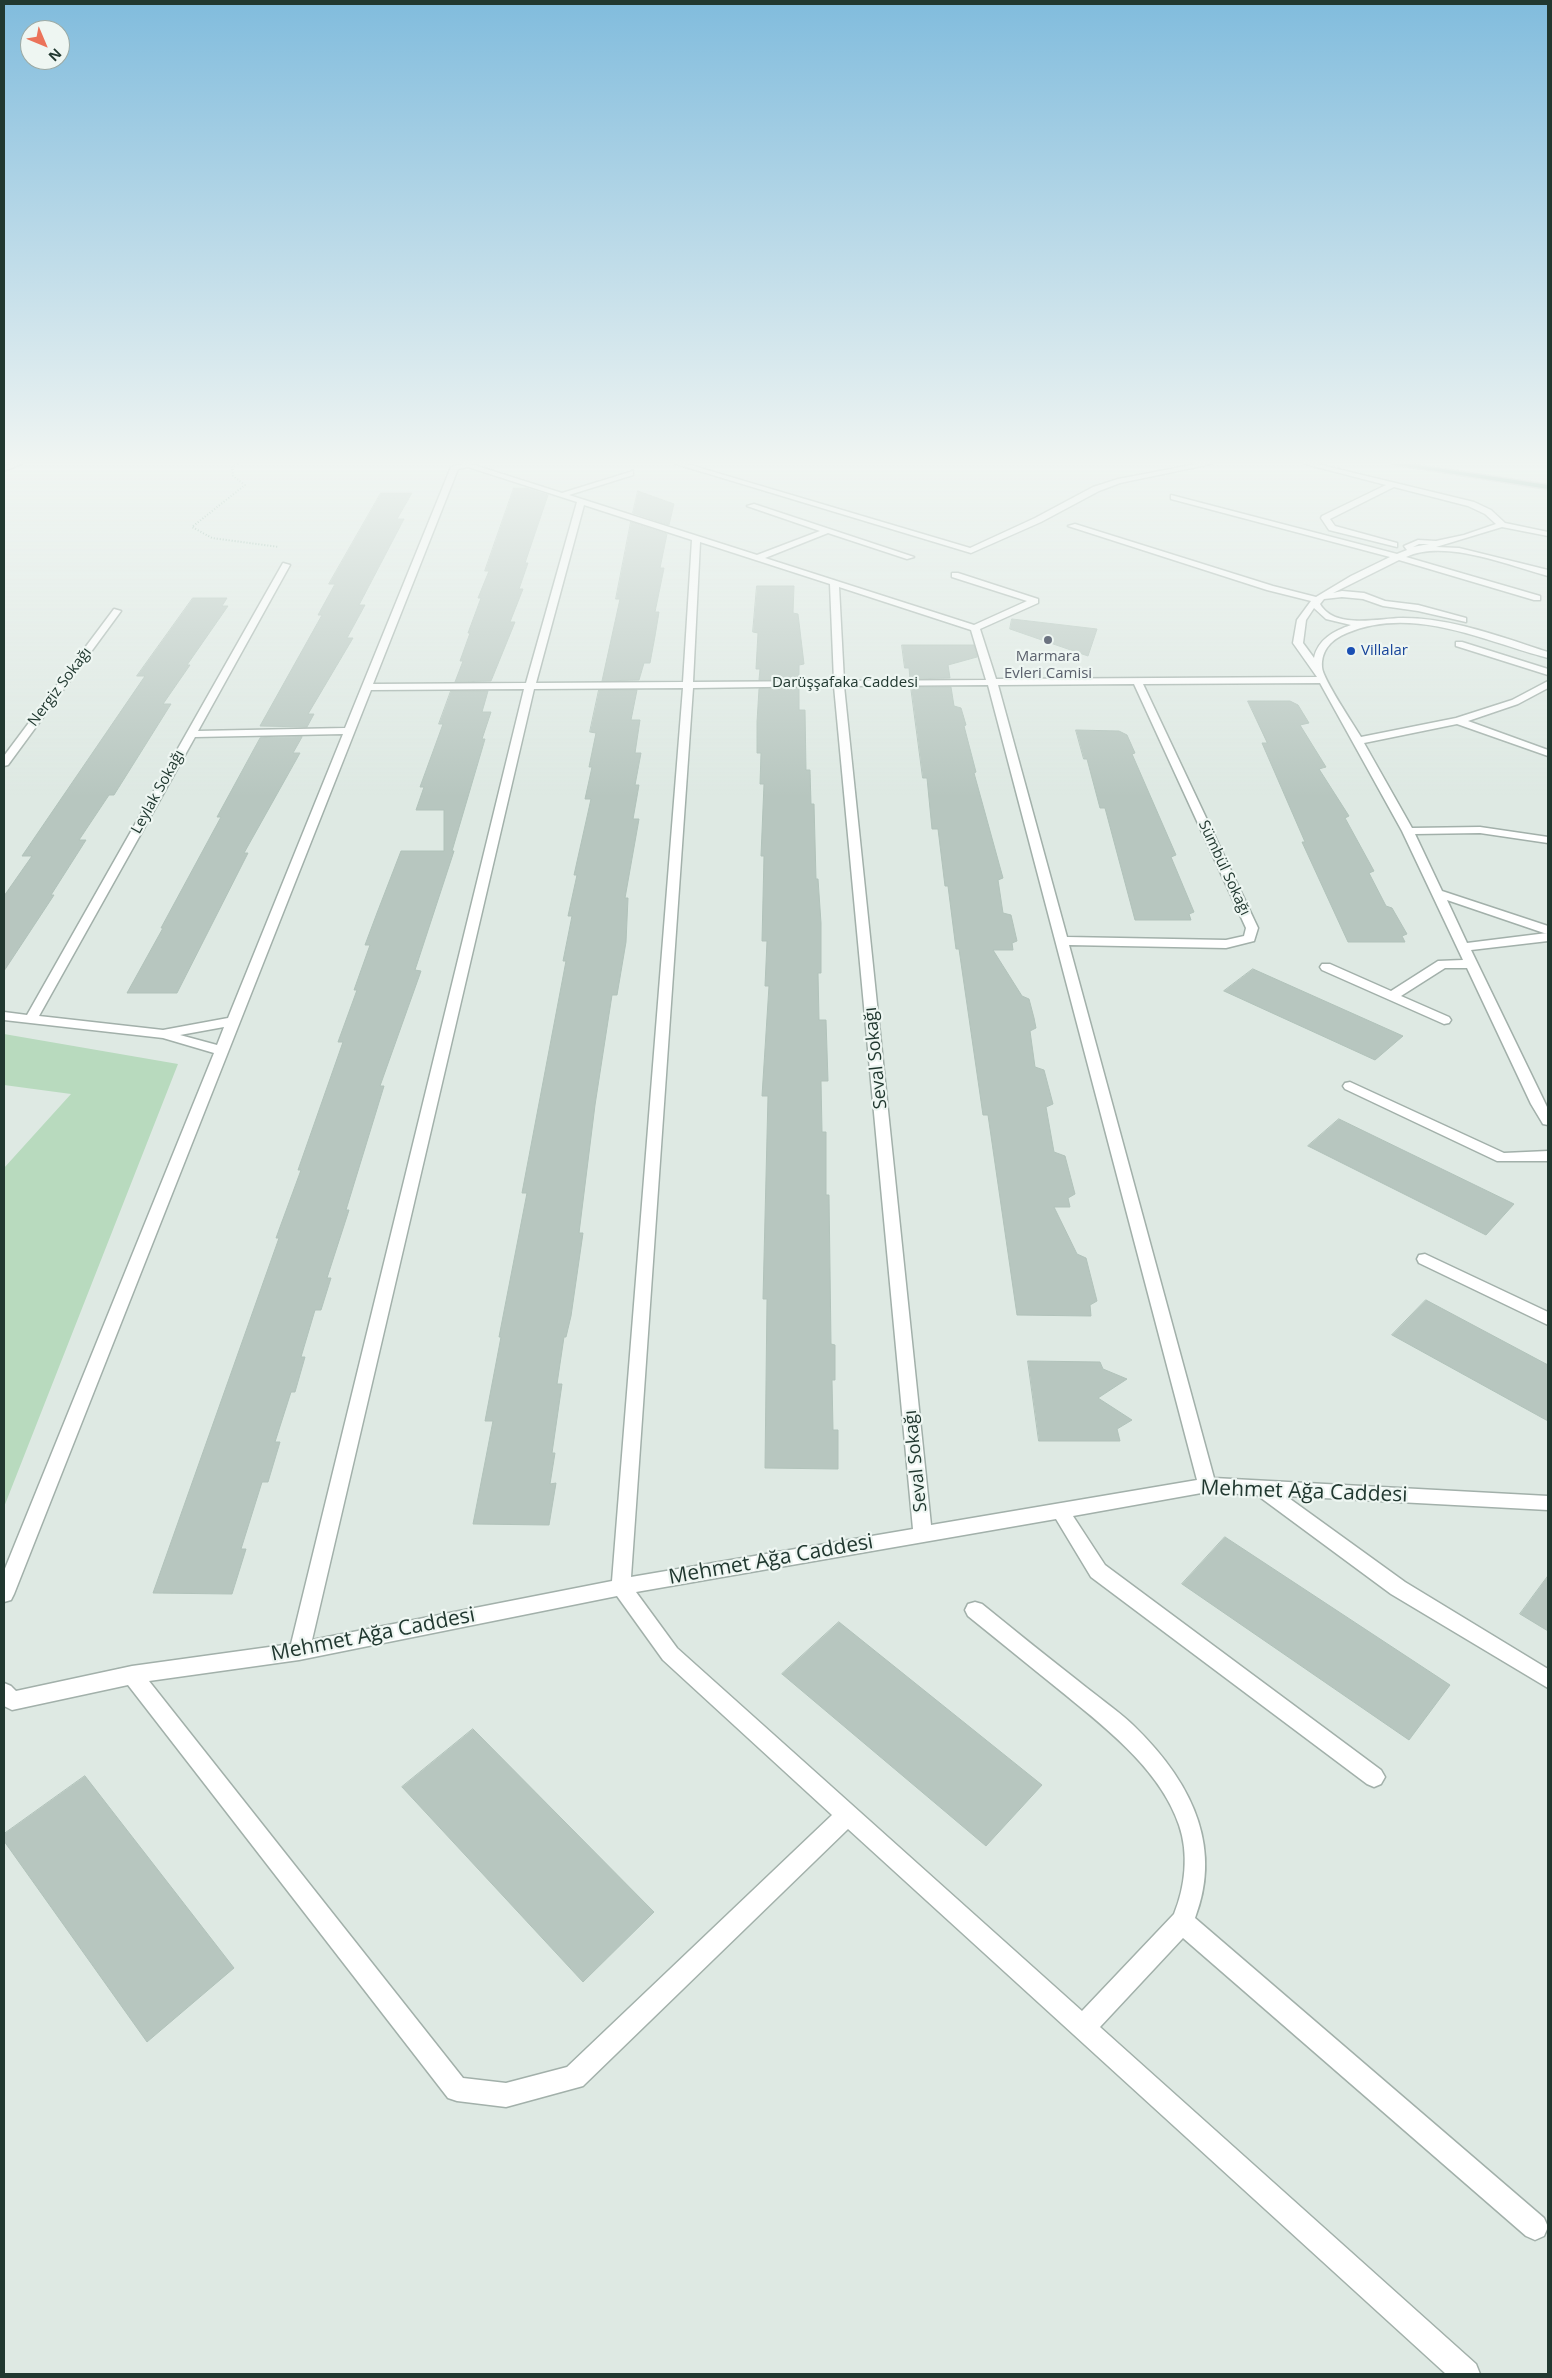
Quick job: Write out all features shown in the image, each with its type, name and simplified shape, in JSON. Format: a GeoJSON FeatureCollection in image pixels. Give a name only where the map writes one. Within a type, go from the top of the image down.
{"type":"FeatureCollection","features":[{"type":"Feature","properties":{"kind":"street","name":"Leylak Sokağı"},"geometry":{"type":"LineString","coordinates":[[31,1019],[280,575]]}},
{"type":"Feature","properties":{"kind":"street"},"geometry":{"type":"LineString","coordinates":[[4,1594],[412,575]]}},
{"type":"Feature","properties":{"kind":"street"},"geometry":{"type":"LineString","coordinates":[[299,1651],[530,686],[561,575]]}},
{"type":"Feature","properties":{"kind":"street"},"geometry":{"type":"LineString","coordinates":[[694,575],[688,685],[621,1587],[670,1654],[1466,2374]]}},
{"type":"Feature","properties":{"kind":"street"},"geometry":{"type":"LineString","coordinates":[[811,575],[975,628],[1035,601],[955,575]]}},
{"type":"Feature","properties":{"kind":"street"},"geometry":{"type":"LineString","coordinates":[[1228,575],[1318,600],[1332,595],[1364,596],[1383,603],[1452,616],[1548,645]]}},
{"type":"Feature","properties":{"kind":"street"},"geometry":{"type":"LineString","coordinates":[[1317,669],[1321,650],[1329,638],[1346,630],[1388,617],[1391,612],[1364,585],[1360,575],[1318,600],[1306,611],[1300,622],[1298,643],[1317,669],[1408,831],[1548,1121]]}},
{"type":"Feature","properties":{"kind":"street"},"geometry":{"type":"LineString","coordinates":[[1459,575],[1537,598]]}},
{"type":"Feature","properties":{"kind":"street","name":"Seval Sokağı"},"geometry":{"type":"LineString","coordinates":[[834,582],[839,683],[923,1534]]}},
{"type":"Feature","properties":{"kind":"street"},"geometry":{"type":"LineString","coordinates":[[1318,600],[1316,604],[1318,609],[1324,614],[1346,621],[1398,621],[1446,625],[1548,655]]}},
{"type":"Feature","properties":{"kind":"street","name":"Nergiz Sokağı"},"geometry":{"type":"LineString","coordinates":[[4,763],[117,611]]}},
{"type":"Feature","properties":{"kind":"street"},"geometry":{"type":"LineString","coordinates":[[975,628],[992,682],[1062,940],[1207,1485]]}},
{"type":"Feature","properties":{"kind":"street"},"geometry":{"type":"LineString","coordinates":[[1459,644],[1548,672]]}},
{"type":"Feature","properties":{"kind":"street","name":"Darüşşafaka Caddesi"},"geometry":{"type":"LineString","coordinates":[[367,687],[1323,680]]}},
{"type":"Feature","properties":{"kind":"street","name":"Sümbül Sokağı"},"geometry":{"type":"LineString","coordinates":[[1062,940],[1226,944],[1250,938],[1252,928],[1136,681]]}},
{"type":"Feature","properties":{"kind":"street"},"geometry":{"type":"LineString","coordinates":[[1358,741],[1458,721],[1515,702],[1548,684]]}},
{"type":"Feature","properties":{"kind":"street"},"geometry":{"type":"LineString","coordinates":[[1458,721],[1548,753]]}},
{"type":"Feature","properties":{"kind":"street"},"geometry":{"type":"LineString","coordinates":[[191,734],[350,731]]}},
{"type":"Feature","properties":{"kind":"street"},"geometry":{"type":"LineString","coordinates":[[1408,831],[1480,830],[1548,840]]}},
{"type":"Feature","properties":{"kind":"street"},"geometry":{"type":"LineString","coordinates":[[1437,893],[1548,930]]}},
{"type":"Feature","properties":{"kind":"street"},"geometry":{"type":"LineString","coordinates":[[1463,947],[1548,937]]}},
{"type":"Feature","properties":{"kind":"street"},"geometry":{"type":"LineString","coordinates":[[1392,996],[1442,964],[1471,964]]}},
{"type":"Feature","properties":{"kind":"street"},"geometry":{"type":"LineString","coordinates":[[1326,967],[1444,1020]]}},
{"type":"Feature","properties":{"kind":"street"},"geometry":{"type":"LineString","coordinates":[[4,1016],[163,1034],[221,1051]]}},
{"type":"Feature","properties":{"kind":"street"},"geometry":{"type":"LineString","coordinates":[[163,1034],[233,1021]]}},
{"type":"Feature","properties":{"kind":"street"},"geometry":{"type":"LineString","coordinates":[[1350,1086],[1502,1158],[1548,1156]]}},
{"type":"Feature","properties":{"kind":"street"},"geometry":{"type":"LineString","coordinates":[[1425,1259],[1548,1319]]}},
{"type":"Feature","properties":{"kind":"street","name":"Mehmet Ağa Caddesi"},"geometry":{"type":"LineString","coordinates":[[7,1700],[132,1675],[299,1651],[621,1587],[1207,1485],[1548,1502]]}},
{"type":"Feature","properties":{"kind":"street"},"geometry":{"type":"LineString","coordinates":[[1261,1488],[1398,1588],[1548,1679]]}},
{"type":"Feature","properties":{"kind":"street"},"geometry":{"type":"LineString","coordinates":[[1060,1510],[1098,1571],[1374,1777]]}},
{"type":"Feature","properties":{"kind":"street"},"geometry":{"type":"LineString","coordinates":[[975,1610],[1126,1732],[1165,1778],[1180,1801],[1190,1825],[1195,1850],[1196,1875],[1191,1899],[1182,1922],[1083,2028]]}},
{"type":"Feature","properties":{"kind":"street"},"geometry":{"type":"LineString","coordinates":[[132,1675],[457,2089],[506,2095],[574,2077],[847,1815]]}},
{"type":"Feature","properties":{"kind":"street"},"geometry":{"type":"LineString","coordinates":[[1182,1922],[1535,2227]]}},
{"type":"Feature","properties":{"kind":"green space"},"geometry":{"type":"Polygon","coordinates":[[[4,1034],[178,1064],[4,1507],[4,1168],[71,1094],[4,1085],[4,1034]]]}},
{"type":"Feature","properties":{"kind":"building"},"geometry":{"type":"Polygon","coordinates":[[[334,575],[375,575],[359,605],[365,605],[347,638],[353,638],[308,714],[314,714],[307,727],[260,726],[322,615],[318,615],[335,584],[329,584],[334,575]]]}},
{"type":"Feature","properties":{"kind":"building"},"geometry":{"type":"Polygon","coordinates":[[[487,575],[524,575],[519,589],[523,589],[510,622],[515,622],[491,681],[455,682],[463,661],[460,661],[470,633],[468,633],[481,598],[478,598],[487,575]]]}},
{"type":"Feature","properties":{"kind":"building"},"geometry":{"type":"Polygon","coordinates":[[[621,575],[663,575],[655,612],[659,612],[650,663],[644,663],[639,680],[602,681],[620,599],[616,599],[621,575]]]}},
{"type":"Feature","properties":{"kind":"building"},"geometry":{"type":"Polygon","coordinates":[[[757,586],[794,586],[793,613],[798,614],[804,664],[799,665],[799,679],[759,680],[760,669],[756,669],[758,633],[753,632],[757,586]]]}},
{"type":"Feature","properties":{"kind":"building"},"geometry":{"type":"Polygon","coordinates":[[[193,598],[227,598],[222,606],[228,606],[187,665],[190,665],[163,704],[171,704],[114,795],[109,795],[79,840],[86,840],[51,895],[54,895],[4,971],[4,896],[32,856],[22,856],[145,676],[137,676],[193,598]]]}},
{"type":"Feature","properties":{"kind":"building"},"geometry":{"type":"Polygon","coordinates":[[[1012,619],[1097,629],[1088,656],[1010,629],[1012,619]]]}},
{"type":"Feature","properties":{"kind":"building"},"geometry":{"type":"Polygon","coordinates":[[[902,645],[974,645],[977,657],[948,665],[950,678],[910,679],[909,668],[905,668],[902,645]]]}},
{"type":"Feature","properties":{"kind":"building"},"geometry":{"type":"Polygon","coordinates":[[[911,687],[951,687],[954,706],[961,708],[966,725],[964,726],[976,772],[974,773],[1003,878],[998,880],[1003,913],[1011,915],[1017,941],[1012,943],[1013,950],[993,950],[1022,996],[1029,999],[1036,1028],[1030,1031],[1035,1067],[1044,1070],[1053,1104],[1046,1107],[1054,1152],[1065,1156],[1075,1194],[1068,1198],[1070,1207],[1054,1207],[1077,1254],[1086,1258],[1097,1301],[1090,1305],[1091,1316],[1017,1315],[988,1115],[983,1115],[959,949],[956,949],[948,886],[945,886],[938,829],[932,829],[927,778],[923,778],[911,687]]]}},
{"type":"Feature","properties":{"kind":"building"},"geometry":{"type":"Polygon","coordinates":[[[799,688],[799,710],[805,710],[806,770],[810,770],[811,804],[814,804],[816,879],[818,879],[821,923],[821,973],[818,973],[819,1020],[826,1020],[828,1081],[821,1081],[822,1132],[826,1132],[826,1195],[829,1195],[831,1344],[835,1345],[835,1380],[832,1380],[833,1430],[838,1430],[838,1469],[765,1468],[767,1299],[763,1299],[768,1096],[762,1096],[769,986],[765,986],[767,941],[762,941],[764,856],[761,856],[764,784],[760,784],[761,753],[757,753],[757,722],[759,689],[799,688]]]}},
{"type":"Feature","properties":{"kind":"building"},"geometry":{"type":"Polygon","coordinates":[[[599,690],[637,690],[631,720],[640,720],[635,753],[641,753],[635,785],[639,785],[633,819],[639,819],[625,898],[628,898],[626,942],[617,995],[612,995],[595,1105],[579,1233],[583,1233],[571,1316],[566,1337],[564,1337],[557,1384],[562,1384],[552,1453],[555,1453],[550,1484],[556,1483],[549,1525],[473,1524],[493,1421],[485,1421],[527,1193],[522,1193],[566,961],[563,961],[572,916],[568,916],[577,875],[574,875],[591,799],[585,799],[592,767],[589,767],[596,733],[590,732],[599,690]]]}},
{"type":"Feature","properties":{"kind":"building"},"geometry":{"type":"Polygon","coordinates":[[[451,691],[488,691],[482,712],[491,712],[482,739],[485,739],[452,851],[454,851],[415,970],[421,971],[380,1086],[384,1086],[346,1210],[349,1210],[327,1278],[331,1278],[321,1310],[315,1310],[301,1357],[305,1357],[295,1392],[291,1392],[275,1442],[280,1442],[268,1482],[262,1482],[241,1549],[246,1549],[232,1594],[153,1593],[279,1238],[276,1238],[301,1170],[298,1170],[343,1042],[338,1042],[357,990],[354,990],[370,945],[365,945],[401,851],[444,851],[444,810],[416,810],[424,787],[420,787],[443,724],[439,724],[451,691]]]}},
{"type":"Feature","properties":{"kind":"building"},"geometry":{"type":"Polygon","coordinates":[[[1248,701],[1290,701],[1298,705],[1309,723],[1300,725],[1326,767],[1319,769],[1349,816],[1345,818],[1374,871],[1369,873],[1386,906],[1392,908],[1407,934],[1402,936],[1405,942],[1348,942],[1302,842],[1305,842],[1262,743],[1267,743],[1248,701]]]}},
{"type":"Feature","properties":{"kind":"building"},"geometry":{"type":"Polygon","coordinates":[[[1076,730],[1119,731],[1127,735],[1135,753],[1132,754],[1176,855],[1171,857],[1194,912],[1189,914],[1191,920],[1135,920],[1105,808],[1100,808],[1087,759],[1084,759],[1076,730]]]}},
{"type":"Feature","properties":{"kind":"building"},"geometry":{"type":"Polygon","coordinates":[[[302,737],[293,753],[300,753],[244,853],[248,853],[177,993],[127,993],[221,817],[217,817],[260,738],[302,737]]]}},
{"type":"Feature","properties":{"kind":"building"},"geometry":{"type":"Polygon","coordinates":[[[1253,969],[1403,1036],[1375,1060],[1224,991],[1253,969]]]}},
{"type":"Feature","properties":{"kind":"building"},"geometry":{"type":"Polygon","coordinates":[[[1339,1119],[1514,1204],[1486,1235],[1308,1146],[1339,1119]]]}},
{"type":"Feature","properties":{"kind":"building"},"geometry":{"type":"Polygon","coordinates":[[[1426,1300],[1548,1365],[1548,1421],[1392,1335],[1426,1300]]]}},
{"type":"Feature","properties":{"kind":"building"},"geometry":{"type":"Polygon","coordinates":[[[1028,1361],[1100,1362],[1103,1369],[1127,1379],[1098,1398],[1132,1420],[1117,1429],[1120,1441],[1039,1441],[1028,1361]]]}},
{"type":"Feature","properties":{"kind":"building"},"geometry":{"type":"Polygon","coordinates":[[[1225,1537],[1450,1685],[1409,1740],[1182,1584],[1225,1537]]]}},
{"type":"Feature","properties":{"kind":"building"},"geometry":{"type":"Polygon","coordinates":[[[1548,1576],[1548,1631],[1520,1614],[1548,1576]]]}},
{"type":"Feature","properties":{"kind":"building"},"geometry":{"type":"Polygon","coordinates":[[[839,1622],[1042,1785],[986,1846],[782,1674],[839,1622]]]}},
{"type":"Feature","properties":{"kind":"building"},"geometry":{"type":"Polygon","coordinates":[[[473,1729],[654,1912],[583,1982],[402,1787],[473,1729]]]}},
{"type":"Feature","properties":{"kind":"building"},"geometry":{"type":"Polygon","coordinates":[[[85,1776],[234,1968],[147,2042],[4,1841],[4,1834],[85,1776]]]}},
{"type":"Feature","properties":{"kind":"place","name":"Marmara Evleri Camisi"},"geometry":{"type":"Point","coordinates":[1048,640]}},
{"type":"Feature","properties":{"kind":"place","name":"Villalar"},"geometry":{"type":"Point","coordinates":[1351,651]}}]}
